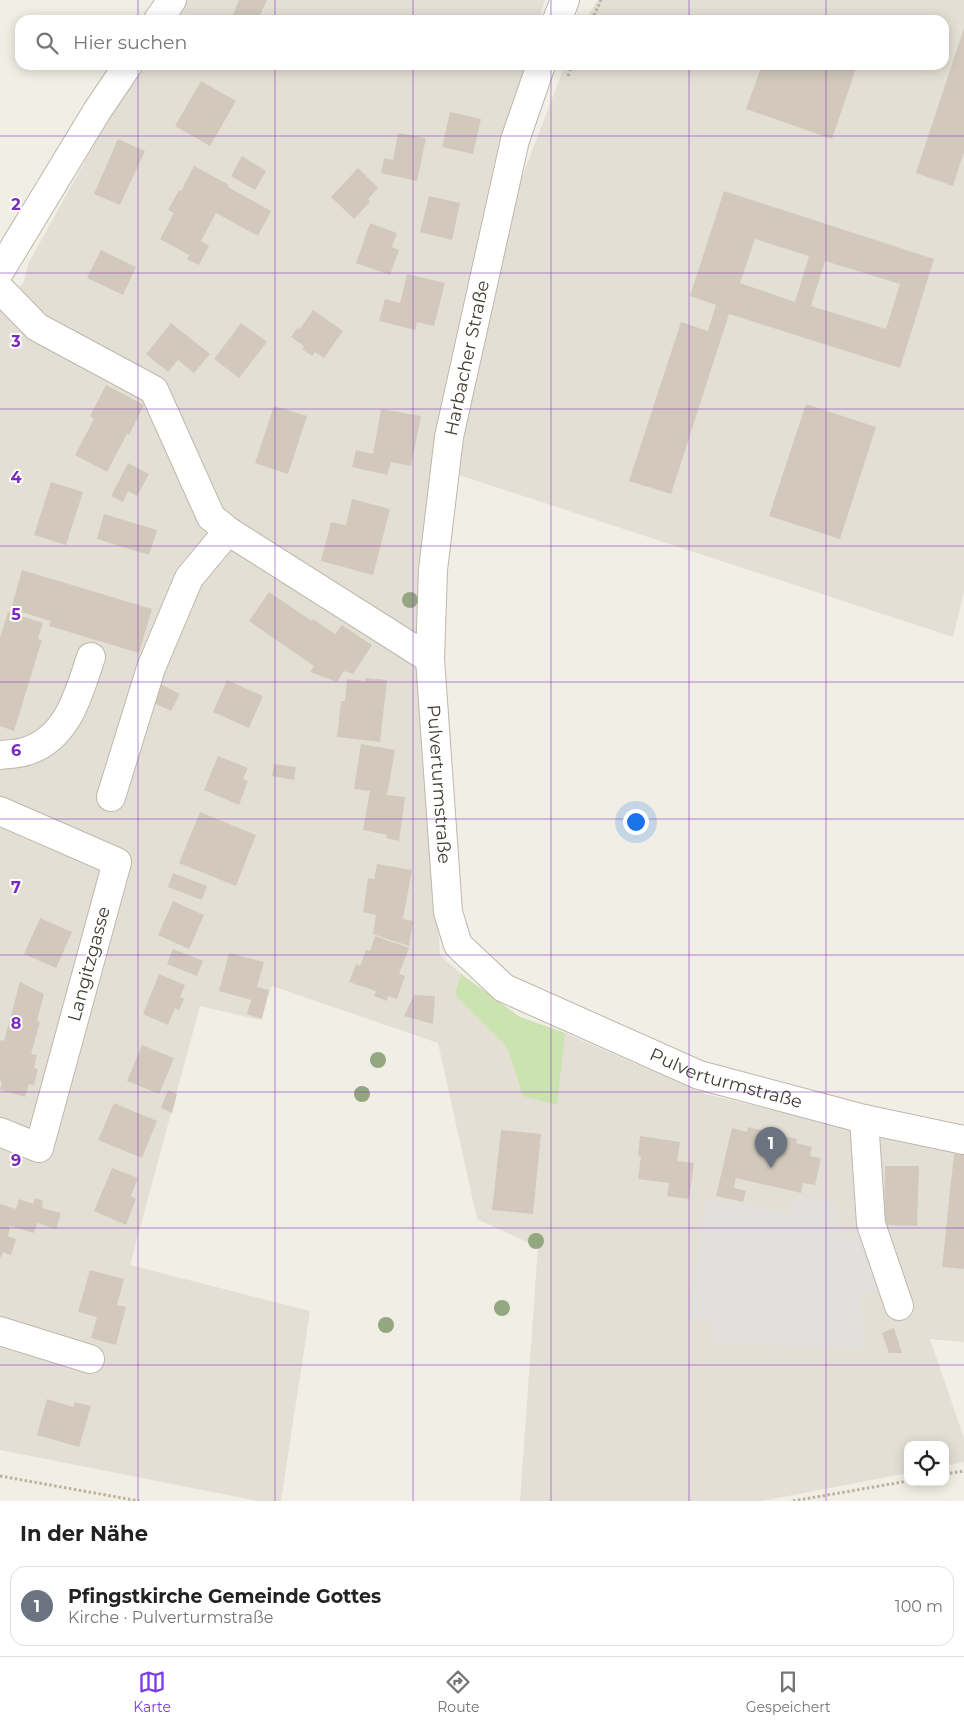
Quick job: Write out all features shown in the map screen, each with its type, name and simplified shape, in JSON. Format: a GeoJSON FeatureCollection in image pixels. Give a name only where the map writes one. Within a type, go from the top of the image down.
{"type":"FeatureCollection","features":[{"type":"Feature","properties":{"kind":"street"},"geometry":{"type":"LineString","coordinates":[[162,15],[172,0]]}},
{"type":"Feature","properties":{"kind":"street"},"geometry":{"type":"LineString","coordinates":[[559,15],[564,0]]}},
{"type":"Feature","properties":{"kind":"street"},"geometry":{"type":"LineString","coordinates":[[0,270],[97,111],[125,70]]}},
{"type":"Feature","properties":{"kind":"street","name":"Harbacher Straße"},"geometry":{"type":"LineString","coordinates":[[430,659],[433,570],[449,436],[515,140],[539,70]]}},
{"type":"Feature","properties":{"kind":"street"},"geometry":{"type":"LineString","coordinates":[[0,289],[37,327],[154,390],[211,518],[228,531],[430,659]]}},
{"type":"Feature","properties":{"kind":"street"},"geometry":{"type":"LineString","coordinates":[[111,797],[151,668],[189,578],[228,531]]}},
{"type":"Feature","properties":{"kind":"street"},"geometry":{"type":"LineString","coordinates":[[0,756],[27,751],[49,740],[67,719],[76,701],[91,657]]}},
{"type":"Feature","properties":{"kind":"street","name":"Pulverturmstraße"},"geometry":{"type":"LineString","coordinates":[[430,659],[448,912],[458,945],[504,988],[699,1075],[864,1119],[964,1140]]}},
{"type":"Feature","properties":{"kind":"street","name":"Langitzgasse"},"geometry":{"type":"LineString","coordinates":[[0,811],[117,862],[39,1148],[0,1132]]}},
{"type":"Feature","properties":{"kind":"street"},"geometry":{"type":"LineString","coordinates":[[864,1119],[871,1224],[899,1306]]}},
{"type":"Feature","properties":{"kind":"street"},"geometry":{"type":"LineString","coordinates":[[0,1330],[90,1359]]}},
{"type":"Feature","properties":{"kind":"path"},"geometry":{"type":"LineString","coordinates":[[594,15],[601,0]]}},
{"type":"Feature","properties":{"kind":"path"},"geometry":{"type":"LineString","coordinates":[[949,1473],[964,1471]]}},
{"type":"Feature","properties":{"kind":"path"},"geometry":{"type":"LineString","coordinates":[[0,1476],[139,1501]]}},
{"type":"Feature","properties":{"kind":"path"},"geometry":{"type":"LineString","coordinates":[[793,1501],[904,1482]]}},
{"type":"Feature","properties":{"kind":"shaded area"},"geometry":{"type":"Polygon","coordinates":[[[187,0],[545,0],[540,15],[176,15],[187,0]]]}},
{"type":"Feature","properties":{"kind":"shaded area"},"geometry":{"type":"Polygon","coordinates":[[[598,0],[964,0],[964,592],[953,637],[456,474],[461,439],[507,216],[563,70],[949,70],[949,15],[588,15],[598,0]]]}},
{"type":"Feature","properties":{"kind":"shaded area"},"geometry":{"type":"Polygon","coordinates":[[[140,70],[523,70],[494,163],[446,407],[425,697],[440,955],[461,974],[520,1017],[565,1033],[705,1094],[964,1154],[964,1342],[930,1339],[964,1438],[964,1462],[949,1465],[949,1441],[904,1441],[904,1474],[762,1501],[520,1501],[538,1247],[477,1219],[438,1043],[272,986],[260,1020],[200,1006],[130,1265],[310,1311],[281,1501],[258,1501],[0,1450],[0,307],[24,282],[28,264],[114,109],[140,70]]]}},
{"type":"Feature","properties":{"kind":"shaded area"},"geometry":{"type":"Polygon","coordinates":[[[794,1195],[837,1204],[841,1237],[858,1232],[880,1289],[861,1297],[866,1348],[712,1343],[713,1321],[690,1320],[705,1200],[716,1198],[791,1214],[794,1195]]]}},
{"type":"Feature","properties":{"kind":"green space"},"geometry":{"type":"Polygon","coordinates":[[[461,974],[520,1017],[565,1033],[557,1105],[523,1096],[507,1047],[455,995],[461,974]]]}},
{"type":"Feature","properties":{"kind":"building"},"geometry":{"type":"Polygon","coordinates":[[[239,0],[267,0],[260,15],[233,15],[239,0]]]}},
{"type":"Feature","properties":{"kind":"building"},"geometry":{"type":"Polygon","coordinates":[[[964,28],[964,152],[953,186],[916,173],[964,28]]]}},
{"type":"Feature","properties":{"kind":"building"},"geometry":{"type":"Polygon","coordinates":[[[760,70],[855,70],[832,139],[746,109],[760,70]]]}},
{"type":"Feature","properties":{"kind":"building"},"geometry":{"type":"Polygon","coordinates":[[[201,81],[236,101],[210,146],[175,126],[201,81]]]}},
{"type":"Feature","properties":{"kind":"building"},"geometry":{"type":"Polygon","coordinates":[[[450,112],[481,119],[473,154],[442,147],[450,112]]]}},
{"type":"Feature","properties":{"kind":"building"},"geometry":{"type":"Polygon","coordinates":[[[398,133],[426,138],[417,181],[381,173],[384,158],[393,160],[398,133]]]}},
{"type":"Feature","properties":{"kind":"building"},"geometry":{"type":"Polygon","coordinates":[[[118,139],[145,151],[120,205],[94,194],[118,139]]]}},
{"type":"Feature","properties":{"kind":"building"},"geometry":{"type":"Polygon","coordinates":[[[242,156],[266,171],[255,190],[231,176],[242,156]]]}},
{"type":"Feature","properties":{"kind":"building"},"geometry":{"type":"Polygon","coordinates":[[[194,166],[271,211],[258,236],[216,213],[201,241],[209,246],[199,265],[187,259],[189,255],[160,239],[174,213],[168,210],[179,190],[181,191],[194,166]]]}},
{"type":"Feature","properties":{"kind":"building"},"geometry":{"type":"Polygon","coordinates":[[[358,168],[378,188],[368,199],[370,202],[354,219],[331,197],[358,168]]]}},
{"type":"Feature","properties":{"kind":"building"},"geometry":{"type":"Polygon","coordinates":[[[724,191],[934,259],[900,368],[729,314],[671,494],[629,481],[681,322],[708,331],[716,305],[690,296],[724,191]],[[755,239],[740,283],[795,302],[809,256],[755,239]],[[825,261],[811,306],[886,329],[900,284],[825,261]]]}},
{"type":"Feature","properties":{"kind":"building"},"geometry":{"type":"Polygon","coordinates":[[[429,196],[460,203],[452,240],[420,232],[429,196]]]}},
{"type":"Feature","properties":{"kind":"building"},"geometry":{"type":"Polygon","coordinates":[[[370,223],[397,233],[392,247],[399,250],[390,275],[356,263],[370,223]]]}},
{"type":"Feature","properties":{"kind":"building"},"geometry":{"type":"Polygon","coordinates":[[[101,250],[136,267],[123,295],[87,278],[101,250]]]}},
{"type":"Feature","properties":{"kind":"building"},"geometry":{"type":"Polygon","coordinates":[[[407,274],[445,283],[434,326],[417,322],[415,330],[379,321],[385,299],[400,303],[407,274]]]}},
{"type":"Feature","properties":{"kind":"building"},"geometry":{"type":"Polygon","coordinates":[[[313,310],[343,331],[324,358],[315,352],[312,356],[302,349],[304,346],[291,337],[298,327],[300,329],[313,310]]]}},
{"type":"Feature","properties":{"kind":"building"},"geometry":{"type":"Polygon","coordinates":[[[171,323],[210,354],[194,373],[178,360],[168,372],[146,354],[171,323]]]}},
{"type":"Feature","properties":{"kind":"building"},"geometry":{"type":"Polygon","coordinates":[[[241,323],[267,342],[239,378],[214,359],[241,323]]]}},
{"type":"Feature","properties":{"kind":"building"},"geometry":{"type":"Polygon","coordinates":[[[106,385],[144,405],[107,472],[75,455],[94,419],[90,416],[106,385]]]}},
{"type":"Feature","properties":{"kind":"building"},"geometry":{"type":"Polygon","coordinates":[[[806,404],[876,427],[840,539],[769,516],[806,404]]]}},
{"type":"Feature","properties":{"kind":"building"},"geometry":{"type":"Polygon","coordinates":[[[274,406],[307,416],[288,474],[255,463],[274,406]]]}},
{"type":"Feature","properties":{"kind":"building"},"geometry":{"type":"Polygon","coordinates":[[[381,409],[421,416],[411,466],[391,462],[387,475],[352,467],[356,450],[373,454],[381,409]]]}},
{"type":"Feature","properties":{"kind":"building"},"geometry":{"type":"Polygon","coordinates":[[[128,463],[149,474],[137,496],[128,491],[123,502],[111,496],[128,463]]]}},
{"type":"Feature","properties":{"kind":"building"},"geometry":{"type":"Polygon","coordinates":[[[51,482],[83,492],[66,545],[34,535],[51,482]]]}},
{"type":"Feature","properties":{"kind":"building"},"geometry":{"type":"Polygon","coordinates":[[[352,499],[390,509],[373,575],[321,561],[331,522],[346,525],[352,499]]]}},
{"type":"Feature","properties":{"kind":"building"},"geometry":{"type":"Polygon","coordinates":[[[104,514],[157,530],[149,555],[97,539],[104,514]]]}},
{"type":"Feature","properties":{"kind":"building"},"geometry":{"type":"Polygon","coordinates":[[[22,570],[152,609],[139,653],[49,626],[51,621],[11,609],[22,570]]]}},
{"type":"Feature","properties":{"kind":"building"},"geometry":{"type":"Polygon","coordinates":[[[269,592],[335,634],[342,625],[372,645],[353,674],[344,671],[337,682],[310,672],[314,666],[249,621],[269,592]]]}},
{"type":"Feature","properties":{"kind":"building"},"geometry":{"type":"Polygon","coordinates":[[[8,612],[43,623],[38,639],[42,640],[14,731],[0,726],[0,638],[8,612]]]}},
{"type":"Feature","properties":{"kind":"building"},"geometry":{"type":"Polygon","coordinates":[[[366,678],[387,680],[380,742],[337,737],[341,701],[345,701],[347,679],[365,681],[366,678]]]}},
{"type":"Feature","properties":{"kind":"building"},"geometry":{"type":"Polygon","coordinates":[[[227,680],[263,696],[249,728],[213,712],[227,680]]]}},
{"type":"Feature","properties":{"kind":"building"},"geometry":{"type":"Polygon","coordinates":[[[160,684],[180,694],[171,711],[152,702],[160,684]]]}},
{"type":"Feature","properties":{"kind":"building"},"geometry":{"type":"Polygon","coordinates":[[[361,744],[395,750],[387,795],[405,797],[399,841],[386,838],[387,835],[363,830],[370,791],[354,789],[361,744]]]}},
{"type":"Feature","properties":{"kind":"building"},"geometry":{"type":"Polygon","coordinates":[[[218,756],[248,768],[243,779],[248,781],[239,805],[204,790],[218,756]]]}},
{"type":"Feature","properties":{"kind":"building"},"geometry":{"type":"Polygon","coordinates":[[[274,764],[296,767],[294,780],[272,776],[274,764]]]}},
{"type":"Feature","properties":{"kind":"building"},"geometry":{"type":"Polygon","coordinates":[[[200,812],[256,835],[236,886],[179,863],[200,812]]]}},
{"type":"Feature","properties":{"kind":"building"},"geometry":{"type":"Polygon","coordinates":[[[377,864],[412,870],[403,919],[413,921],[409,946],[373,934],[376,915],[363,912],[368,878],[374,879],[377,864]]]}},
{"type":"Feature","properties":{"kind":"building"},"geometry":{"type":"Polygon","coordinates":[[[173,873],[207,886],[202,900],[168,887],[173,873]]]}},
{"type":"Feature","properties":{"kind":"building"},"geometry":{"type":"Polygon","coordinates":[[[173,901],[204,915],[189,949],[158,935],[173,901]]]}},
{"type":"Feature","properties":{"kind":"building"},"geometry":{"type":"Polygon","coordinates":[[[40,918],[72,932],[56,968],[24,954],[40,918]]]}},
{"type":"Feature","properties":{"kind":"building"},"geometry":{"type":"Polygon","coordinates":[[[375,936],[409,948],[399,974],[405,976],[397,999],[388,996],[387,1001],[374,996],[376,991],[349,982],[356,964],[360,966],[366,950],[370,951],[375,936]]]}},
{"type":"Feature","properties":{"kind":"building"},"geometry":{"type":"Polygon","coordinates":[[[173,949],[203,961],[197,976],[167,964],[173,949]]]}},
{"type":"Feature","properties":{"kind":"building"},"geometry":{"type":"Polygon","coordinates":[[[229,953],[264,962],[257,987],[269,990],[262,1019],[247,1014],[251,1000],[219,991],[229,953]]]}},
{"type":"Feature","properties":{"kind":"building"},"geometry":{"type":"Polygon","coordinates":[[[159,974],[185,985],[180,997],[184,999],[179,1010],[175,1008],[168,1025],[143,1014],[159,974]]]}},
{"type":"Feature","properties":{"kind":"building"},"geometry":{"type":"Polygon","coordinates":[[[20,982],[44,994],[37,1021],[40,1022],[31,1054],[37,1055],[34,1068],[38,1069],[34,1085],[29,1084],[25,1097],[0,1090],[2,1082],[0,1080],[0,1040],[4,1041],[20,982]]]}},
{"type":"Feature","properties":{"kind":"building"},"geometry":{"type":"Polygon","coordinates":[[[414,995],[435,996],[433,1024],[404,1016],[414,995]]]}},
{"type":"Feature","properties":{"kind":"building"},"geometry":{"type":"Polygon","coordinates":[[[142,1045],[174,1058],[159,1094],[127,1081],[142,1045]]]}},
{"type":"Feature","properties":{"kind":"building"},"geometry":{"type":"Polygon","coordinates":[[[168,1090],[177,1094],[172,1113],[161,1108],[168,1090]]]}},
{"type":"Feature","properties":{"kind":"building"},"geometry":{"type":"Polygon","coordinates":[[[114,1103],[157,1121],[142,1158],[98,1140],[114,1103]]]}},
{"type":"Feature","properties":{"kind":"building"},"geometry":{"type":"Polygon","coordinates":[[[748,1127],[797,1139],[796,1143],[812,1147],[810,1156],[821,1158],[815,1185],[803,1183],[801,1193],[736,1178],[734,1188],[746,1191],[743,1202],[716,1196],[732,1128],[747,1132],[748,1127]]]}},
{"type":"Feature","properties":{"kind":"building"},"geometry":{"type":"Polygon","coordinates":[[[501,1130],[541,1134],[533,1214],[492,1210],[501,1130]]]}},
{"type":"Feature","properties":{"kind":"building"},"geometry":{"type":"Polygon","coordinates":[[[640,1136],[680,1142],[677,1161],[694,1163],[689,1199],[667,1196],[669,1183],[638,1179],[641,1156],[638,1155],[640,1136]]]}},
{"type":"Feature","properties":{"kind":"building"},"geometry":{"type":"Polygon","coordinates":[[[954,1154],[964,1155],[964,1269],[942,1267],[954,1154]]]}},
{"type":"Feature","properties":{"kind":"building"},"geometry":{"type":"Polygon","coordinates":[[[885,1166],[919,1166],[917,1226],[884,1225],[885,1166]]]}},
{"type":"Feature","properties":{"kind":"building"},"geometry":{"type":"Polygon","coordinates":[[[112,1168],[138,1178],[131,1196],[136,1199],[126,1225],[94,1211],[112,1168]]]}},
{"type":"Feature","properties":{"kind":"building"},"geometry":{"type":"Polygon","coordinates":[[[35,1198],[43,1201],[42,1208],[61,1213],[56,1229],[37,1223],[34,1233],[10,1226],[8,1236],[16,1239],[11,1255],[3,1252],[0,1259],[0,1204],[16,1209],[19,1199],[33,1204],[35,1198]]]}},
{"type":"Feature","properties":{"kind":"building"},"geometry":{"type":"Polygon","coordinates":[[[90,1270],[124,1279],[117,1305],[126,1307],[116,1345],[91,1338],[97,1317],[78,1312],[90,1270]]]}},
{"type":"Feature","properties":{"kind":"building"},"geometry":{"type":"Polygon","coordinates":[[[894,1328],[902,1353],[889,1353],[882,1333],[894,1328]]]}},
{"type":"Feature","properties":{"kind":"building"},"geometry":{"type":"Polygon","coordinates":[[[47,1399],[73,1407],[75,1402],[91,1406],[79,1447],[37,1435],[47,1399]]]}},
{"type":"Feature","properties":{"kind":"place","name":"Pfingstkirche Gemeinde Gottes"},"geometry":{"type":"Point","coordinates":[771,1168]}}]}
